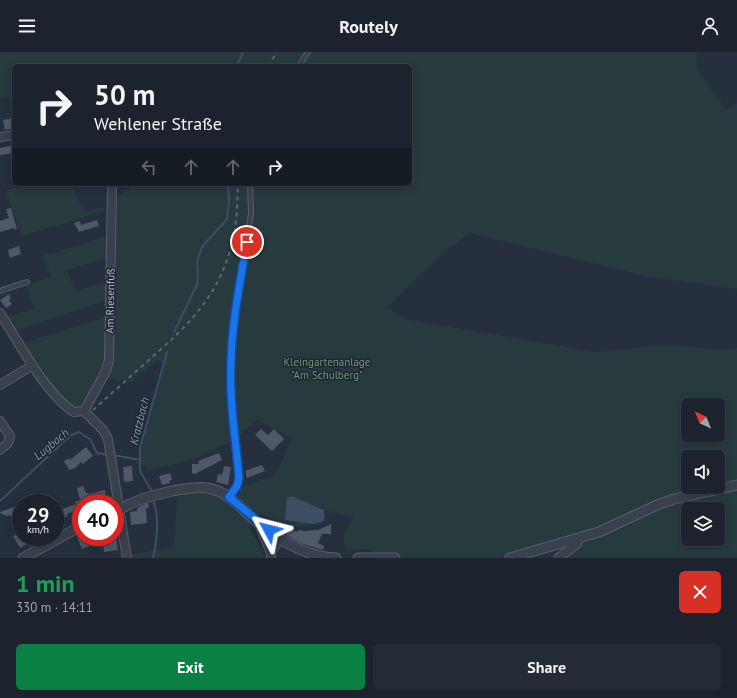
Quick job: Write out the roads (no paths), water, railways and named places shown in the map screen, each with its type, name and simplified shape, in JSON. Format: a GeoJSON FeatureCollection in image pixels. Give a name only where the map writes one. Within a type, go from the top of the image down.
{"type":"FeatureCollection","features":[{"type":"Feature","properties":{"kind":"street"},"geometry":{"type":"LineString","coordinates":[[0,137],[12,135]]}},
{"type":"Feature","properties":{"kind":"street","name":"Am Riesenfuß"},"geometry":{"type":"LineString","coordinates":[[84,411],[106,371],[108,360],[112,186]]}},
{"type":"Feature","properties":{"kind":"street"},"geometry":{"type":"LineString","coordinates":[[0,313],[47,386],[68,408],[74,412],[84,411],[103,430],[108,439],[115,494]]}},
{"type":"Feature","properties":{"kind":"street"},"geometry":{"type":"LineString","coordinates":[[0,385],[33,365]]}},
{"type":"Feature","properties":{"kind":"street"},"geometry":{"type":"LineString","coordinates":[[0,421],[10,436],[8,443],[0,450]]}},
{"type":"Feature","properties":{"kind":"street"},"geometry":{"type":"LineString","coordinates":[[510,558],[579,538],[618,524],[652,507],[674,499],[737,485]]}},
{"type":"Feature","properties":{"kind":"street"},"geometry":{"type":"LineString","coordinates":[[124,506],[148,496],[189,488],[208,488],[222,492],[258,522],[291,546],[310,554],[336,558]]}},
{"type":"Feature","properties":{"kind":"street"},"geometry":{"type":"LineString","coordinates":[[258,522],[271,556]]}},
{"type":"Feature","properties":{"kind":"street"},"geometry":{"type":"LineString","coordinates":[[23,558],[72,531]]}},
{"type":"Feature","properties":{"kind":"street"},"geometry":{"type":"LineString","coordinates":[[271,556],[280,538]]}},
{"type":"Feature","properties":{"kind":"street"},"geometry":{"type":"LineString","coordinates":[[558,558],[577,544],[579,538]]}},
{"type":"Feature","properties":{"kind":"street"},"geometry":{"type":"LineString","coordinates":[[124,544],[127,558]]}},
{"type":"Feature","properties":{"kind":"street"},"geometry":{"type":"LineString","coordinates":[[358,558],[395,558]]}},
{"type":"Feature","properties":{"kind":"lane"},"geometry":{"type":"LineString","coordinates":[[300,64],[308,52]]}},
{"type":"Feature","properties":{"kind":"lane"},"geometry":{"type":"LineString","coordinates":[[229,497],[237,486],[239,478],[231,364],[233,327],[251,214],[250,186]]}},
{"type":"Feature","properties":{"kind":"lane"},"geometry":{"type":"LineString","coordinates":[[0,291],[27,282]]}},
{"type":"Feature","properties":{"kind":"water"},"geometry":{"type":"Polygon","coordinates":[[[292,496],[324,510],[325,517],[323,521],[314,524],[285,520],[287,498],[292,496]]]}},
{"type":"Feature","properties":{"kind":"waterway","name":"Kratzbach"},"geometry":{"type":"LineString","coordinates":[[238,64],[243,52]]}},
{"type":"Feature","properties":{"kind":"waterway","name":"Kratzbach"},"geometry":{"type":"LineString","coordinates":[[174,332],[197,285],[197,262],[202,247],[227,219],[229,201],[228,186]]}},
{"type":"Feature","properties":{"kind":"waterway","name":"Kratzbach"},"geometry":{"type":"LineString","coordinates":[[152,492],[140,471],[140,448],[167,352]]}},
{"type":"Feature","properties":{"kind":"waterway","name":"Lugbach"},"geometry":{"type":"LineString","coordinates":[[0,501],[71,435],[79,432],[90,439],[97,453],[109,455]]}},
{"type":"Feature","properties":{"kind":"waterway","name":"Lugbach"},"geometry":{"type":"LineString","coordinates":[[113,455],[140,460]]}},
{"type":"Feature","properties":{"kind":"waterway","name":"Kratzbach"},"geometry":{"type":"LineString","coordinates":[[153,500],[157,514],[157,536],[153,558]]}},
{"type":"Feature","properties":{"kind":"railway"},"geometry":{"type":"LineString","coordinates":[[269,64],[277,52]]}},
{"type":"Feature","properties":{"kind":"railway"},"geometry":{"type":"LineString","coordinates":[[93,410],[176,335],[208,298],[217,284],[230,251],[236,218],[238,186]]}},
{"type":"Feature","properties":{"kind":"park label","name":"Kleingartenanlage \"Am Schulberg\""},"geometry":{"type":"Point","coordinates":[327,368]}}]}
